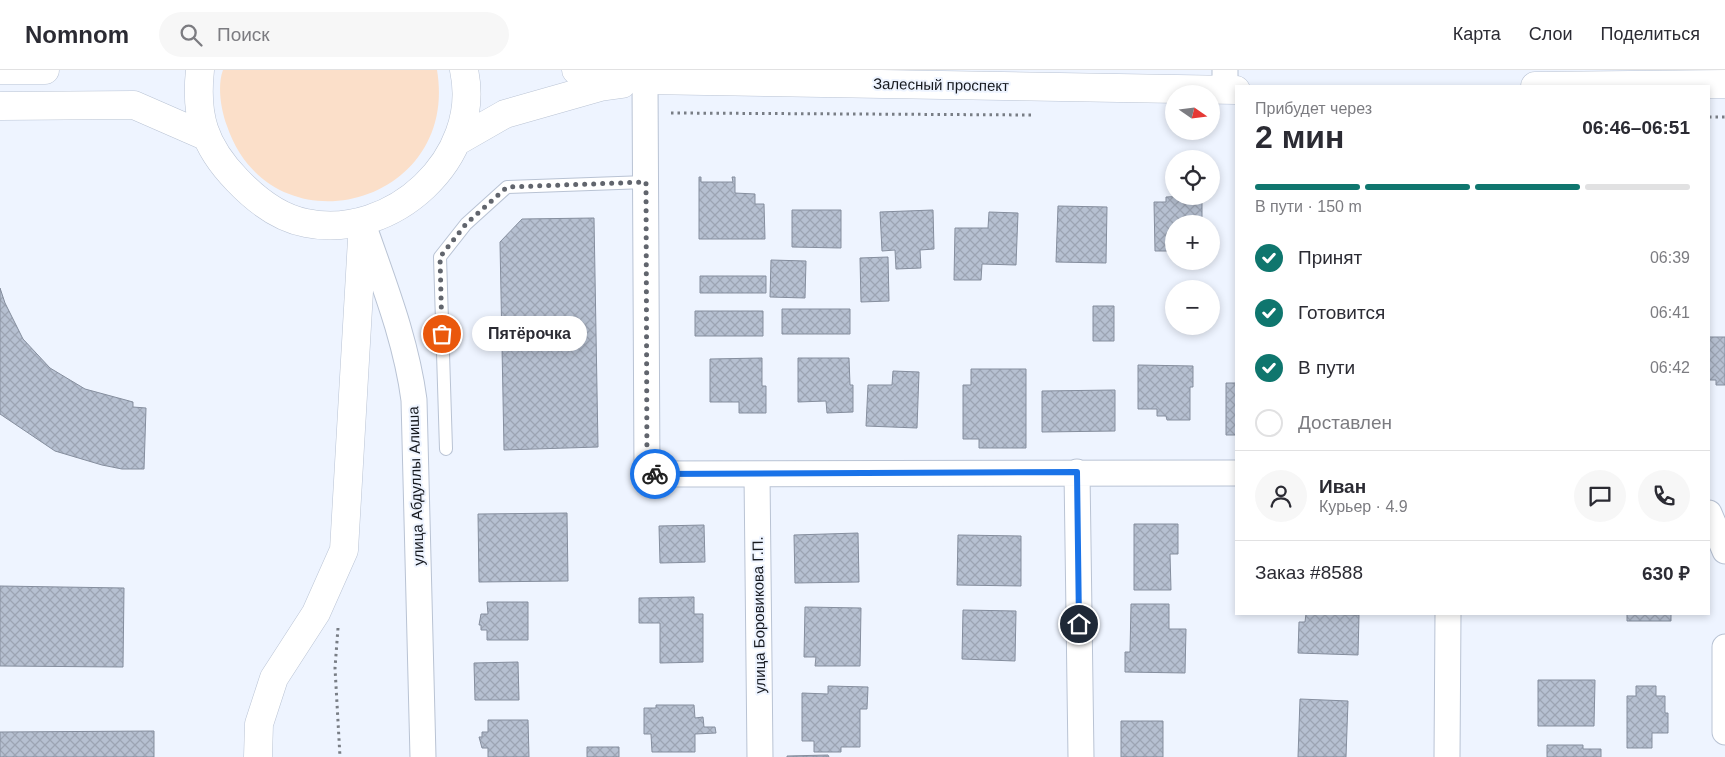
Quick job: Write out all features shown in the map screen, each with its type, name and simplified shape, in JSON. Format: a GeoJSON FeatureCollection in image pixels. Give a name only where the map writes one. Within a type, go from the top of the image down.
{"type":"FeatureCollection","features":[{"type":"Feature","properties":{"kind":"main road"},"geometry":{"type":"LineString","coordinates":[[0,70],[45,70]]}},
{"type":"Feature","properties":{"kind":"main road"},"geometry":{"type":"LineString","coordinates":[[200,70],[197,96],[205,136],[227,169],[255,199],[280,213],[305,223],[326,225],[363,222],[392,211],[419,193],[440,170],[456,142],[465,108],[464,70]]}},
{"type":"Feature","properties":{"kind":"main road","name":"Залесный проспект"},"geometry":{"type":"LineString","coordinates":[[576,70],[646,80],[1228,83]]}},
{"type":"Feature","properties":{"kind":"main road"},"geometry":{"type":"LineString","coordinates":[[1560,85],[1708,79]]}},
{"type":"Feature","properties":{"kind":"main road","name":"Залесный проспект"},"geometry":{"type":"LineString","coordinates":[[456,142],[505,114],[600,87],[646,80]]}},
{"type":"Feature","properties":{"kind":"main road"},"geometry":{"type":"LineString","coordinates":[[0,106],[134,106],[205,136]]}},
{"type":"Feature","properties":{"kind":"main road"},"geometry":{"type":"LineString","coordinates":[[258,757],[259,724],[274,678],[316,613],[344,550],[363,222]]}},
{"type":"Feature","properties":{"kind":"street"},"geometry":{"type":"LineString","coordinates":[[646,80],[647,474],[1235,473]]}},
{"type":"Feature","properties":{"kind":"street","name":"улица Абдуллы Алиша"},"geometry":{"type":"LineString","coordinates":[[363,222],[401,333],[410,368],[414,400],[423,757]]}},
{"type":"Feature","properties":{"kind":"street"},"geometry":{"type":"LineString","coordinates":[[1077,472],[1081,757]]}},
{"type":"Feature","properties":{"kind":"street","name":"улица Боровикова Г.П."},"geometry":{"type":"LineString","coordinates":[[757,474],[760,757]]}},
{"type":"Feature","properties":{"kind":"street"},"geometry":{"type":"LineString","coordinates":[[1710,515],[1725,550]]}},
{"type":"Feature","properties":{"kind":"street"},"geometry":{"type":"LineString","coordinates":[[1446,757],[1448,615]]}},
{"type":"Feature","properties":{"kind":"street"},"geometry":{"type":"LineString","coordinates":[[1725,647],[1725,732]]}},
{"type":"Feature","properties":{"kind":"lane"},"geometry":{"type":"LineString","coordinates":[[446,449],[440,257],[466,224],[507,187],[646,182]]}},
{"type":"Feature","properties":{"kind":"path"},"geometry":{"type":"LineString","coordinates":[[668,113],[1035,116]]}},
{"type":"Feature","properties":{"kind":"path"},"geometry":{"type":"LineString","coordinates":[[1710,118],[1725,117]]}},
{"type":"Feature","properties":{"kind":"path"},"geometry":{"type":"LineString","coordinates":[[339,619],[335,668],[340,757]]}},
{"type":"Feature","properties":{"kind":"shaded area"},"geometry":{"type":"Polygon","coordinates":[[[223,70],[437,70],[436,117],[420,154],[392,181],[357,197],[319,201],[282,191],[250,166],[225,120],[220,91],[223,70]]]}},
{"type":"Feature","properties":{"kind":"building"},"geometry":{"type":"Polygon","coordinates":[[[699,177],[701,177],[701,182],[733,182],[732,177],[735,177],[735,193],[755,194],[755,204],[764,204],[765,239],[699,239],[699,177]]]}},
{"type":"Feature","properties":{"kind":"building"},"geometry":{"type":"Polygon","coordinates":[[[1154,202],[1165,202],[1165,205],[1202,205],[1202,215],[1165,215],[1165,251],[1155,251],[1154,202]]]}},
{"type":"Feature","properties":{"kind":"building"},"geometry":{"type":"Polygon","coordinates":[[[1058,206],[1107,207],[1106,263],[1056,262],[1058,206]]]}},
{"type":"Feature","properties":{"kind":"building"},"geometry":{"type":"Polygon","coordinates":[[[792,210],[841,210],[841,248],[792,247],[792,210]]]}},
{"type":"Feature","properties":{"kind":"building"},"geometry":{"type":"Polygon","coordinates":[[[933,210],[934,249],[920,250],[921,268],[896,269],[895,250],[882,251],[880,212],[933,210]]]}},
{"type":"Feature","properties":{"kind":"building"},"geometry":{"type":"Polygon","coordinates":[[[989,212],[1018,213],[1016,265],[982,264],[981,280],[954,280],[955,228],[988,228],[989,212]]]}},
{"type":"Feature","properties":{"kind":"building"},"geometry":{"type":"Polygon","coordinates":[[[594,218],[598,447],[504,450],[500,242],[522,219],[594,218]]]}},
{"type":"Feature","properties":{"kind":"building"},"geometry":{"type":"Polygon","coordinates":[[[888,257],[889,301],[861,302],[860,258],[888,257]]]}},
{"type":"Feature","properties":{"kind":"building"},"geometry":{"type":"Polygon","coordinates":[[[771,260],[806,261],[805,298],[770,297],[771,260]]]}},
{"type":"Feature","properties":{"kind":"building"},"geometry":{"type":"Polygon","coordinates":[[[700,276],[766,276],[766,293],[700,293],[700,276]]]}},
{"type":"Feature","properties":{"kind":"building"},"geometry":{"type":"Polygon","coordinates":[[[0,288],[5,303],[23,339],[50,368],[85,389],[133,402],[133,407],[146,408],[144,469],[122,469],[102,465],[55,451],[0,414],[0,288]]]}},
{"type":"Feature","properties":{"kind":"building"},"geometry":{"type":"Polygon","coordinates":[[[1093,306],[1114,306],[1114,341],[1093,341],[1093,306]]]}},
{"type":"Feature","properties":{"kind":"building"},"geometry":{"type":"Polygon","coordinates":[[[782,309],[850,309],[850,334],[782,334],[782,309]]]}},
{"type":"Feature","properties":{"kind":"building"},"geometry":{"type":"Polygon","coordinates":[[[695,311],[763,311],[763,336],[695,336],[695,311]]]}},
{"type":"Feature","properties":{"kind":"building"},"geometry":{"type":"Polygon","coordinates":[[[1710,337],[1725,337],[1725,385],[1716,385],[1716,380],[1710,380],[1710,337]]]}},
{"type":"Feature","properties":{"kind":"building"},"geometry":{"type":"Polygon","coordinates":[[[762,358],[762,386],[766,386],[766,413],[739,413],[739,402],[710,402],[710,359],[762,358]]]}},
{"type":"Feature","properties":{"kind":"building"},"geometry":{"type":"Polygon","coordinates":[[[798,358],[849,358],[850,385],[853,385],[853,412],[827,413],[826,401],[798,402],[798,358]]]}},
{"type":"Feature","properties":{"kind":"building"},"geometry":{"type":"Polygon","coordinates":[[[1138,365],[1193,366],[1193,387],[1190,387],[1190,420],[1167,420],[1166,416],[1157,416],[1157,409],[1138,409],[1138,365]]]}},
{"type":"Feature","properties":{"kind":"building"},"geometry":{"type":"Polygon","coordinates":[[[971,369],[1026,369],[1026,448],[979,448],[979,439],[963,439],[963,385],[971,385],[971,369]]]}},
{"type":"Feature","properties":{"kind":"building"},"geometry":{"type":"Polygon","coordinates":[[[893,371],[919,372],[917,428],[866,426],[868,385],[892,385],[893,371]]]}},
{"type":"Feature","properties":{"kind":"building"},"geometry":{"type":"Polygon","coordinates":[[[1226,383],[1235,383],[1235,435],[1226,435],[1226,383]]]}},
{"type":"Feature","properties":{"kind":"building"},"geometry":{"type":"Polygon","coordinates":[[[1115,390],[1115,431],[1042,432],[1042,391],[1115,390]]]}},
{"type":"Feature","properties":{"kind":"building"},"geometry":{"type":"Polygon","coordinates":[[[567,513],[568,581],[479,582],[478,514],[567,513]]]}},
{"type":"Feature","properties":{"kind":"building"},"geometry":{"type":"Polygon","coordinates":[[[1134,524],[1178,524],[1178,554],[1170,554],[1171,590],[1134,590],[1134,524]]]}},
{"type":"Feature","properties":{"kind":"building"},"geometry":{"type":"Polygon","coordinates":[[[704,525],[705,562],[660,563],[659,526],[704,525]]]}},
{"type":"Feature","properties":{"kind":"building"},"geometry":{"type":"Polygon","coordinates":[[[858,533],[859,582],[795,583],[794,535],[858,533]]]}},
{"type":"Feature","properties":{"kind":"building"},"geometry":{"type":"Polygon","coordinates":[[[958,535],[1021,536],[1021,586],[957,585],[958,535]]]}},
{"type":"Feature","properties":{"kind":"building"},"geometry":{"type":"Polygon","coordinates":[[[0,586],[124,588],[123,667],[0,666],[0,586]]]}},
{"type":"Feature","properties":{"kind":"building"},"geometry":{"type":"Polygon","coordinates":[[[694,597],[694,614],[703,614],[703,662],[660,663],[660,623],[639,623],[639,598],[694,597]]]}},
{"type":"Feature","properties":{"kind":"building"},"geometry":{"type":"Polygon","coordinates":[[[487,602],[528,602],[528,640],[487,640],[487,630],[481,630],[481,625],[479,625],[481,614],[488,614],[487,602]]]}},
{"type":"Feature","properties":{"kind":"building"},"geometry":{"type":"Polygon","coordinates":[[[1131,604],[1169,604],[1169,629],[1186,629],[1185,673],[1125,672],[1125,652],[1130,652],[1131,604]]]}},
{"type":"Feature","properties":{"kind":"building"},"geometry":{"type":"Polygon","coordinates":[[[805,607],[861,608],[860,666],[815,666],[816,657],[804,657],[805,607]]]}},
{"type":"Feature","properties":{"kind":"building"},"geometry":{"type":"Polygon","coordinates":[[[963,610],[1016,611],[1015,661],[962,659],[963,610]]]}},
{"type":"Feature","properties":{"kind":"building"},"geometry":{"type":"Polygon","coordinates":[[[1306,615],[1359,615],[1358,655],[1298,653],[1299,622],[1305,622],[1306,615]]]}},
{"type":"Feature","properties":{"kind":"building"},"geometry":{"type":"Polygon","coordinates":[[[1627,615],[1671,615],[1671,621],[1627,621],[1627,615]]]}},
{"type":"Feature","properties":{"kind":"building"},"geometry":{"type":"Polygon","coordinates":[[[518,662],[519,700],[475,700],[474,663],[518,662]]]}},
{"type":"Feature","properties":{"kind":"building"},"geometry":{"type":"Polygon","coordinates":[[[1538,680],[1595,680],[1594,726],[1538,726],[1538,680]]]}},
{"type":"Feature","properties":{"kind":"building"},"geometry":{"type":"Polygon","coordinates":[[[828,686],[868,687],[867,709],[860,709],[860,747],[841,747],[841,752],[814,752],[814,741],[802,741],[802,693],[828,694],[828,686]]]}},
{"type":"Feature","properties":{"kind":"building"},"geometry":{"type":"Polygon","coordinates":[[[1636,686],[1656,686],[1656,696],[1665,696],[1665,713],[1668,713],[1668,733],[1652,733],[1652,748],[1627,748],[1627,696],[1636,696],[1636,686]]]}},
{"type":"Feature","properties":{"kind":"building"},"geometry":{"type":"Polygon","coordinates":[[[1300,699],[1348,701],[1346,757],[1298,757],[1300,699]]]}},
{"type":"Feature","properties":{"kind":"building"},"geometry":{"type":"Polygon","coordinates":[[[656,705],[694,705],[695,718],[703,717],[704,727],[715,727],[716,733],[695,734],[695,752],[652,752],[651,734],[644,734],[644,708],[656,708],[656,705]]]}},
{"type":"Feature","properties":{"kind":"building"},"geometry":{"type":"Polygon","coordinates":[[[488,720],[528,720],[529,757],[488,757],[488,748],[482,748],[479,737],[482,737],[482,732],[488,732],[488,720]]]}},
{"type":"Feature","properties":{"kind":"building"},"geometry":{"type":"Polygon","coordinates":[[[1121,721],[1163,721],[1163,757],[1121,757],[1121,721]]]}},
{"type":"Feature","properties":{"kind":"building"},"geometry":{"type":"Polygon","coordinates":[[[154,731],[154,757],[0,757],[0,732],[154,731]]]}},
{"type":"Feature","properties":{"kind":"building"},"geometry":{"type":"Polygon","coordinates":[[[1547,745],[1583,745],[1583,749],[1601,749],[1601,757],[1547,757],[1547,745]]]}},
{"type":"Feature","properties":{"kind":"building"},"geometry":{"type":"Polygon","coordinates":[[[587,747],[619,747],[619,757],[587,757],[587,747]]]}},
{"type":"Feature","properties":{"kind":"building"},"geometry":{"type":"Polygon","coordinates":[[[828,755],[829,757],[787,757],[787,756],[828,755]]]}},
{"type":"Feature","properties":{"kind":"way so far"},"geometry":{"type":"LineString","coordinates":[[442,334],[440,257],[466,224],[507,187],[646,182],[647,474],[655,474]]}},
{"type":"Feature","properties":{"kind":"place","name":"Пятёрочка"},"geometry":{"type":"Point","coordinates":[442,334]}},
{"type":"Feature","properties":{"kind":"route"},"geometry":{"type":"LineString","coordinates":[[655,474],[1077,472],[1079,624]]}}]}
